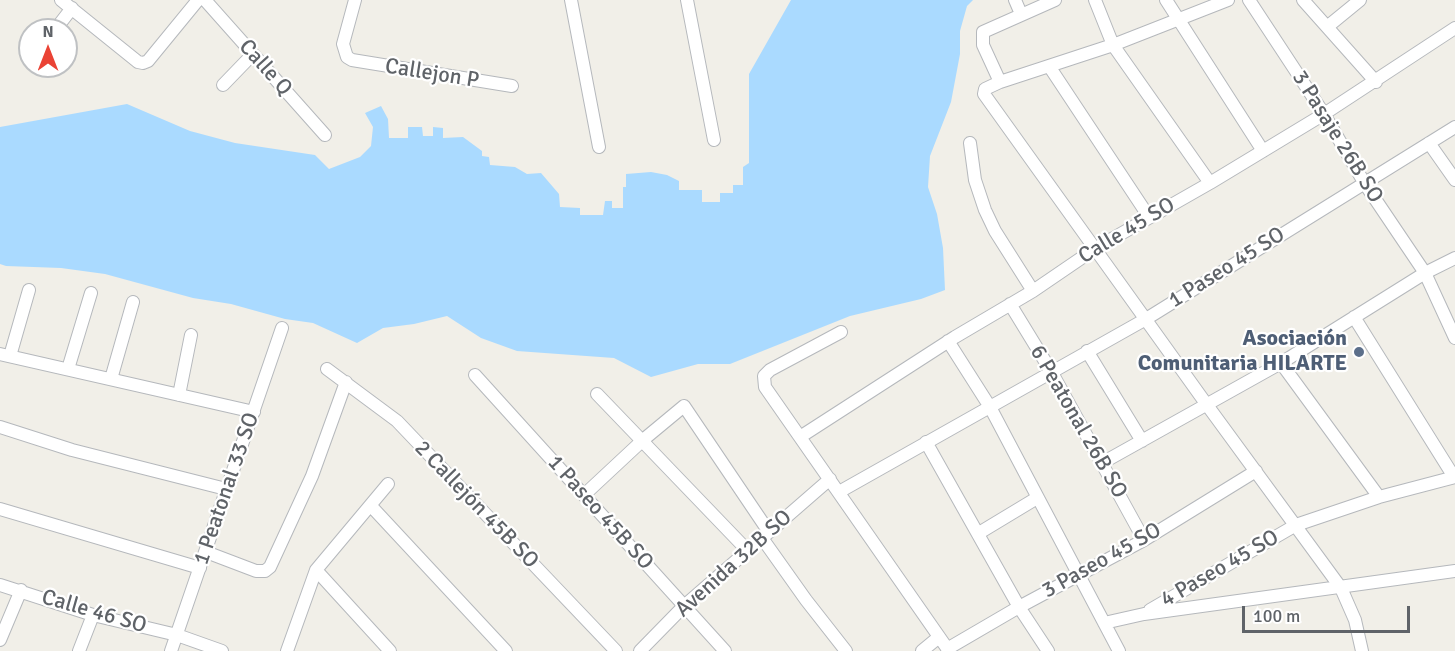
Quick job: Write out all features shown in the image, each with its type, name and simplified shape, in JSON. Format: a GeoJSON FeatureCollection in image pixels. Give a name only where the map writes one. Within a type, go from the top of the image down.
{"type":"FeatureCollection","features":[{"type":"Feature","properties":{"kind":"street"},"geometry":{"type":"LineString","coordinates":[[61,0],[138,63],[148,61],[198,0]]}},
{"type":"Feature","properties":{"kind":"street","name":"Calle Q"},"geometry":{"type":"LineString","coordinates":[[205,0],[325,135]]}},
{"type":"Feature","properties":{"kind":"street","name":"Callejon P"},"geometry":{"type":"LineString","coordinates":[[355,0],[344,44],[347,57],[352,60],[512,86]]}},
{"type":"Feature","properties":{"kind":"street"},"geometry":{"type":"LineString","coordinates":[[572,0],[599,147]]}},
{"type":"Feature","properties":{"kind":"street"},"geometry":{"type":"LineString","coordinates":[[687,0],[714,140]]}},
{"type":"Feature","properties":{"kind":"street"},"geometry":{"type":"LineString","coordinates":[[1015,0],[1021,14]]}},
{"type":"Feature","properties":{"kind":"street"},"geometry":{"type":"LineString","coordinates":[[1000,82],[983,45],[982,35],[985,30],[1055,0]]}},
{"type":"Feature","properties":{"kind":"street"},"geometry":{"type":"LineString","coordinates":[[1095,0],[1113,45],[1210,183]]}},
{"type":"Feature","properties":{"kind":"street"},"geometry":{"type":"LineString","coordinates":[[1166,0],[1263,151]]}},
{"type":"Feature","properties":{"kind":"street"},"geometry":{"type":"LineString","coordinates":[[1228,0],[1113,45],[1000,82],[985,89],[985,97],[1341,588],[1355,620],[1362,651]]}},
{"type":"Feature","properties":{"kind":"street","name":"3 Pasaje 26B SO"},"geometry":{"type":"LineString","coordinates":[[1249,0],[1324,114],[1365,184],[1425,273],[1455,338]]}},
{"type":"Feature","properties":{"kind":"street"},"geometry":{"type":"LineString","coordinates":[[1303,0],[1376,82]]}},
{"type":"Feature","properties":{"kind":"street"},"geometry":{"type":"LineString","coordinates":[[1327,27],[1360,0]]}},
{"type":"Feature","properties":{"kind":"street"},"geometry":{"type":"LineString","coordinates":[[64,18],[72,8]]}},
{"type":"Feature","properties":{"kind":"street","name":"Calle 45 SO"},"geometry":{"type":"LineString","coordinates":[[800,437],[948,341],[1033,291],[1096,248],[1210,183],[1376,82],[1455,28]]}},
{"type":"Feature","properties":{"kind":"street"},"geometry":{"type":"LineString","coordinates":[[223,85],[252,55]]}},
{"type":"Feature","properties":{"kind":"street"},"geometry":{"type":"LineString","coordinates":[[1049,66],[1149,217]]}},
{"type":"Feature","properties":{"kind":"street","name":"1 Paseo 45 SO"},"geometry":{"type":"LineString","coordinates":[[839,492],[1146,319],[1455,127]]}},
{"type":"Feature","properties":{"kind":"street"},"geometry":{"type":"LineString","coordinates":[[970,143],[975,180],[985,210],[995,231],[1033,291]]}},
{"type":"Feature","properties":{"kind":"street"},"geometry":{"type":"LineString","coordinates":[[1429,143],[1455,180]]}},
{"type":"Feature","properties":{"kind":"street"},"geometry":{"type":"LineString","coordinates":[[1102,463],[1281,363],[1425,273],[1455,258]]}},
{"type":"Feature","properties":{"kind":"street"},"geometry":{"type":"LineString","coordinates":[[29,290],[5,355],[254,412]]}},
{"type":"Feature","properties":{"kind":"street"},"geometry":{"type":"LineString","coordinates":[[68,369],[91,293]]}},
{"type":"Feature","properties":{"kind":"street"},"geometry":{"type":"LineString","coordinates":[[111,379],[133,302]]}},
{"type":"Feature","properties":{"kind":"street","name":"6 Peatonal 26B SO"},"geometry":{"type":"LineString","coordinates":[[1010,304],[1051,371],[1144,540]]}},
{"type":"Feature","properties":{"kind":"street"},"geometry":{"type":"LineString","coordinates":[[1354,317],[1455,477]]}},
{"type":"Feature","properties":{"kind":"street","name":"1 Peatonal 33 SO"},"geometry":{"type":"LineString","coordinates":[[171,651],[282,327]]}},
{"type":"Feature","properties":{"kind":"street"},"geometry":{"type":"LineString","coordinates":[[841,332],[770,370],[764,376],[765,387],[948,650]]}},
{"type":"Feature","properties":{"kind":"street"},"geometry":{"type":"LineString","coordinates":[[179,395],[191,334]]}},
{"type":"Feature","properties":{"kind":"street"},"geometry":{"type":"LineString","coordinates":[[948,341],[990,407],[1119,651]]}},
{"type":"Feature","properties":{"kind":"street"},"geometry":{"type":"LineString","coordinates":[[1087,351],[1142,441]]}},
{"type":"Feature","properties":{"kind":"street"},"geometry":{"type":"LineString","coordinates":[[1281,363],[1379,497]]}},
{"type":"Feature","properties":{"kind":"street","name":"2 Callejón 45B SO"},"geometry":{"type":"LineString","coordinates":[[327,369],[397,421],[616,651]]}},
{"type":"Feature","properties":{"kind":"street","name":"1 Paseo 45B SO"},"geometry":{"type":"LineString","coordinates":[[475,375],[725,651]]}},
{"type":"Feature","properties":{"kind":"street"},"geometry":{"type":"LineString","coordinates":[[206,552],[256,571],[265,571],[270,567],[312,476],[346,382]]}},
{"type":"Feature","properties":{"kind":"street"},"geometry":{"type":"LineString","coordinates":[[597,394],[748,551]]}},
{"type":"Feature","properties":{"kind":"street"},"geometry":{"type":"LineString","coordinates":[[584,495],[643,440],[684,406],[806,600],[846,651]]}},
{"type":"Feature","properties":{"kind":"street"},"geometry":{"type":"LineString","coordinates":[[0,427],[72,450],[226,489]]}},
{"type":"Feature","properties":{"kind":"street"},"geometry":{"type":"LineString","coordinates":[[926,442],[1019,607],[1048,651]]}},
{"type":"Feature","properties":{"kind":"street","name":"3 Paseo 45 SO"},"geometry":{"type":"LineString","coordinates":[[948,650],[1019,607],[1144,540],[1256,471]]}},
{"type":"Feature","properties":{"kind":"street","name":"4 Paseo 45 SO"},"geometry":{"type":"LineString","coordinates":[[1144,614],[1296,525],[1379,497],[1455,477]]}},
{"type":"Feature","properties":{"kind":"street","name":"Avenida 32B SO"},"geometry":{"type":"LineString","coordinates":[[640,651],[684,606],[831,479]]}},
{"type":"Feature","properties":{"kind":"street"},"geometry":{"type":"LineString","coordinates":[[286,651],[316,570],[388,484]]}},
{"type":"Feature","properties":{"kind":"street"},"geometry":{"type":"LineString","coordinates":[[979,533],[1037,498]]}},
{"type":"Feature","properties":{"kind":"street"},"geometry":{"type":"LineString","coordinates":[[371,506],[506,651]]}},
{"type":"Feature","properties":{"kind":"street"},"geometry":{"type":"LineString","coordinates":[[0,509],[200,568]]}},
{"type":"Feature","properties":{"kind":"street"},"geometry":{"type":"LineString","coordinates":[[316,570],[390,651]]}},
{"type":"Feature","properties":{"kind":"street"},"geometry":{"type":"LineString","coordinates":[[1104,622],[1144,614],[1455,571]]}},
{"type":"Feature","properties":{"kind":"street","name":"Calle 46 SO"},"geometry":{"type":"LineString","coordinates":[[0,585],[93,615],[177,635],[222,651]]}},
{"type":"Feature","properties":{"kind":"street"},"geometry":{"type":"LineString","coordinates":[[0,640],[21,590]]}},
{"type":"Feature","properties":{"kind":"street"},"geometry":{"type":"LineString","coordinates":[[79,651],[93,615]]}},
{"type":"Feature","properties":{"kind":"street"},"geometry":{"type":"LineString","coordinates":[[922,651],[939,637]]}},
{"type":"Feature","properties":{"kind":"water"},"geometry":{"type":"Polygon","coordinates":[[[791,0],[973,0],[967,6],[960,31],[960,54],[951,102],[930,156],[928,187],[937,214],[943,248],[945,290],[921,299],[850,316],[730,364],[698,364],[651,377],[614,358],[517,351],[481,338],[447,316],[383,328],[357,343],[313,323],[285,319],[231,304],[193,298],[105,274],[61,268],[0,264],[0,127],[127,104],[190,131],[235,143],[315,155],[329,169],[360,157],[371,146],[373,127],[365,113],[381,106],[388,119],[389,138],[408,138],[408,127],[422,127],[423,136],[433,136],[433,127],[443,128],[443,138],[463,137],[482,151],[482,156],[489,157],[490,165],[515,167],[527,174],[541,173],[559,194],[560,207],[580,208],[580,215],[603,215],[605,201],[612,201],[612,208],[623,208],[623,187],[626,187],[626,174],[651,172],[667,175],[679,181],[679,190],[702,190],[702,202],[720,202],[720,193],[733,193],[733,185],[743,185],[743,167],[749,163],[749,74],[791,0]]]}},
{"type":"Feature","properties":{"kind":"place","name":"Asociación Comunitaria HILARTE"},"geometry":{"type":"Point","coordinates":[1359,352]}}]}
